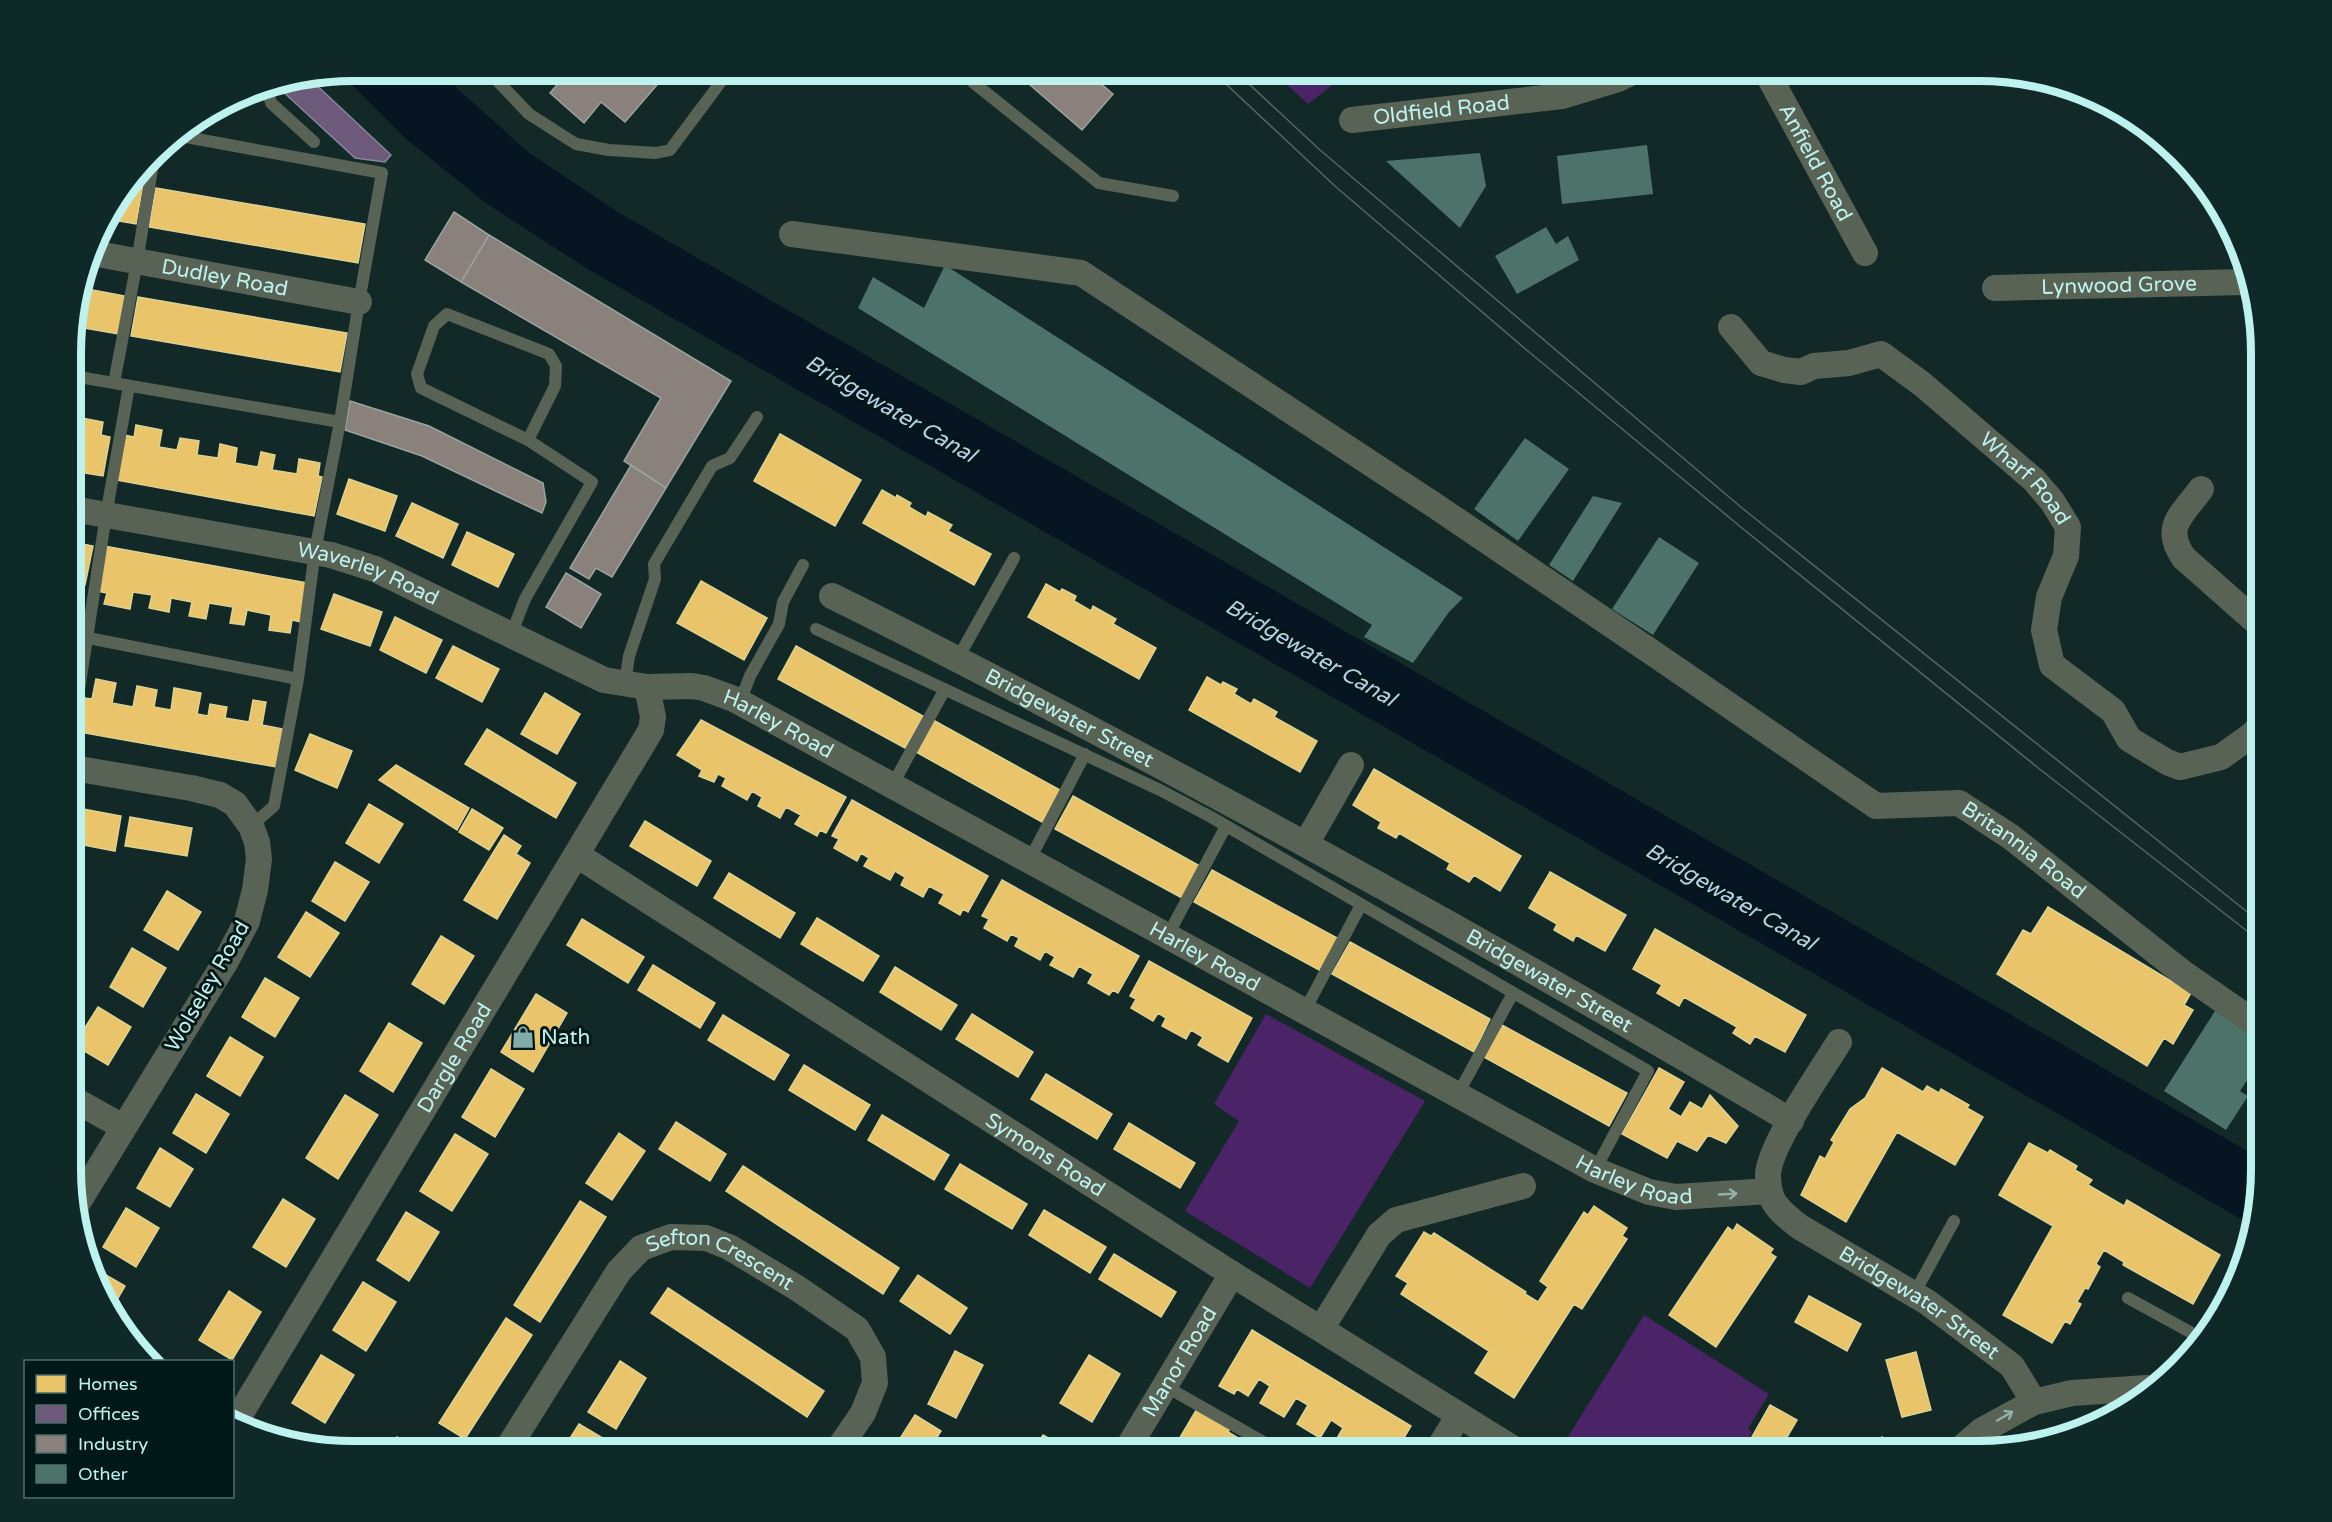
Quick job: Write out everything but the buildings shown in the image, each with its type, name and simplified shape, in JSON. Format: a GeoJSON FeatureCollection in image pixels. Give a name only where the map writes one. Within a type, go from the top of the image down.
{"type":"FeatureCollection","features":[{"type":"Feature","properties":{"kind":"street","name":"Oldfield Road"},"geometry":{"type":"LineString","coordinates":[[1352,120],[1562,96],[1611,81]]}},
{"type":"Feature","properties":{"kind":"street","name":"Anfield Road"},"geometry":{"type":"LineString","coordinates":[[1772,81],[1865,253]]}},
{"type":"Feature","properties":{"kind":"street","name":"Britannia Road"},"geometry":{"type":"LineString","coordinates":[[792,234],[1081,273],[1647,649],[1876,806],[1959,803],[2011,837],[2183,973],[2251,1020]]}},
{"type":"Feature","properties":{"kind":"street","name":"Dudley Road"},"geometry":{"type":"LineString","coordinates":[[99,255],[359,302]]}},
{"type":"Feature","properties":{"kind":"street","name":"Lynwood Grove"},"geometry":{"type":"LineString","coordinates":[[1995,288],[2242,282]]}},
{"type":"Feature","properties":{"kind":"street","name":"Wharf Road"},"geometry":{"type":"LineString","coordinates":[[1731,327],[1761,363],[1784,370],[1801,372],[1814,366],[1849,363],[1881,354],[1922,384],[2034,480],[2052,501],[2068,527],[2066,556],[2049,597],[2044,630],[2052,665],[2113,711],[2129,740],[2167,762],[2180,766],[2221,758],[2251,736]]}},
{"type":"Feature","properties":{"kind":"street"},"geometry":{"type":"LineString","coordinates":[[2201,489],[2174,525],[2173,536],[2176,546],[2184,558],[2251,617]]}},
{"type":"Feature","properties":{"kind":"street","name":"Waverley Road"},"geometry":{"type":"LineString","coordinates":[[81,510],[315,551],[375,569],[604,680],[636,685]]}},
{"type":"Feature","properties":{"kind":"street","name":"Bridgewater Street"},"geometry":{"type":"LineString","coordinates":[[832,597],[958,658],[1306,844],[1630,1025],[1791,1121]]}},
{"type":"Feature","properties":{"kind":"street","name":"Harley Road"},"geometry":{"type":"LineString","coordinates":[[636,685],[692,686],[704,688],[740,702],[1595,1170],[1648,1192],[1676,1197],[1769,1191]]}},
{"type":"Feature","properties":{"kind":"street","name":"Dargle Road"},"geometry":{"type":"LineString","coordinates":[[239,1416],[651,730],[653,717],[636,685]]}},
{"type":"Feature","properties":{"kind":"street"},"geometry":{"type":"LineString","coordinates":[[1306,844],[1351,765]]}},
{"type":"Feature","properties":{"kind":"street","name":"Wolseley Road"},"geometry":{"type":"LineString","coordinates":[[81,769],[220,795],[235,804],[251,826],[257,842],[259,859],[255,891],[247,921],[226,961],[82,1195]]}},
{"type":"Feature","properties":{"kind":"street","name":"Symons Road"},"geometry":{"type":"LineString","coordinates":[[577,855],[1232,1274],[1501,1441]]}},
{"type":"Feature","properties":{"kind":"street"},"geometry":{"type":"LineString","coordinates":[[1769,1191],[1768,1174],[1772,1160],[1791,1121],[1839,1042]]}},
{"type":"Feature","properties":{"kind":"street"},"geometry":{"type":"LineString","coordinates":[[81,1103],[123,1127]]}},
{"type":"Feature","properties":{"kind":"street"},"geometry":{"type":"LineString","coordinates":[[1322,1329],[1379,1235],[1396,1220],[1523,1186]]}},
{"type":"Feature","properties":{"kind":"street","name":"Bridgewater Street"},"geometry":{"type":"LineString","coordinates":[[1769,1191],[1772,1200],[1800,1227],[1927,1302],[2012,1366],[2034,1402]]}},
{"type":"Feature","properties":{"kind":"street","name":"Sefton Crescent"},"geometry":{"type":"LineString","coordinates":[[512,1441],[619,1271],[641,1248],[672,1237],[706,1238],[729,1247],[797,1288],[857,1329],[873,1357],[874,1383],[863,1413],[844,1441]]}},
{"type":"Feature","properties":{"kind":"street","name":"Manor Road"},"geometry":{"type":"LineString","coordinates":[[1132,1441],[1232,1274]]}},
{"type":"Feature","properties":{"kind":"street"},"geometry":{"type":"LineString","coordinates":[[1970,1441],[1981,1431],[2034,1402],[2072,1393],[2140,1388]]}},
{"type":"Feature","properties":{"kind":"street"},"geometry":{"type":"LineString","coordinates":[[1443,1441],[1459,1415]]}},
{"type":"Feature","properties":{"kind":"lane"},"geometry":{"type":"LineString","coordinates":[[500,81],[529,114],[576,144],[609,150],[656,153],[670,150],[721,81]]}},
{"type":"Feature","properties":{"kind":"lane"},"geometry":{"type":"LineString","coordinates":[[973,81],[1099,183],[1173,196]]}},
{"type":"Feature","properties":{"kind":"lane"},"geometry":{"type":"LineString","coordinates":[[269,94],[271,103],[314,142]]}},
{"type":"Feature","properties":{"kind":"lane"},"geometry":{"type":"LineString","coordinates":[[187,137],[382,173],[340,422],[315,551],[298,679],[274,806],[251,826]]}},
{"type":"Feature","properties":{"kind":"lane"},"geometry":{"type":"LineString","coordinates":[[114,383],[152,170]]}},
{"type":"Feature","properties":{"kind":"lane"},"geometry":{"type":"LineString","coordinates":[[511,635],[525,599],[592,482],[528,440],[421,388],[417,374],[434,326],[447,315],[549,354],[556,366],[555,386],[528,440]]}},
{"type":"Feature","properties":{"kind":"lane"},"geometry":{"type":"LineString","coordinates":[[81,377],[340,422]]}},
{"type":"Feature","properties":{"kind":"lane"},"geometry":{"type":"LineString","coordinates":[[81,676],[129,386]]}},
{"type":"Feature","properties":{"kind":"lane"},"geometry":{"type":"LineString","coordinates":[[636,685],[629,656],[655,579],[654,564],[712,466],[730,458],[757,417]]}},
{"type":"Feature","properties":{"kind":"lane"},"geometry":{"type":"LineString","coordinates":[[958,658],[1014,558]]}},
{"type":"Feature","properties":{"kind":"lane"},"geometry":{"type":"LineString","coordinates":[[740,702],[750,676],[779,624],[783,602],[802,566]]}},
{"type":"Feature","properties":{"kind":"lane"},"geometry":{"type":"LineString","coordinates":[[816,629],[1160,790],[1648,1071],[1595,1170]]}},
{"type":"Feature","properties":{"kind":"lane"},"geometry":{"type":"LineString","coordinates":[[81,636],[298,679]]}},
{"type":"Feature","properties":{"kind":"lane"},"geometry":{"type":"LineString","coordinates":[[893,784],[945,689]]}},
{"type":"Feature","properties":{"kind":"lane"},"geometry":{"type":"LineString","coordinates":[[1030,859],[1085,754]]}},
{"type":"Feature","properties":{"kind":"lane"},"geometry":{"type":"LineString","coordinates":[[1168,935],[1226,826]]}},
{"type":"Feature","properties":{"kind":"lane"},"geometry":{"type":"LineString","coordinates":[[1305,1010],[1361,905]]}},
{"type":"Feature","properties":{"kind":"lane"},"geometry":{"type":"LineString","coordinates":[[1458,1094],[1514,993]]}},
{"type":"Feature","properties":{"kind":"lane"},"geometry":{"type":"LineString","coordinates":[[1914,1294],[1954,1221]]}},
{"type":"Feature","properties":{"kind":"lane"},"geometry":{"type":"LineString","coordinates":[[2128,1298],[2195,1335]]}},
{"type":"Feature","properties":{"kind":"lane"},"geometry":{"type":"LineString","coordinates":[[1165,1386],[1261,1441]]}},
{"type":"Feature","properties":{"kind":"shaded area"},"geometry":{"type":"Polygon","coordinates":[[[1283,81],[1337,81],[1308,104],[1283,81]]]}},
{"type":"Feature","properties":{"kind":"shaded area"},"geometry":{"type":"Polygon","coordinates":[[[1266,1014],[1425,1101],[1310,1288],[1185,1211],[1239,1121],[1214,1104],[1266,1014]]]}},
{"type":"Feature","properties":{"kind":"shaded area"},"geometry":{"type":"Polygon","coordinates":[[[1644,1315],[1769,1394],[1748,1429],[1752,1432],[1747,1441],[1566,1440],[1644,1315]]]}},
{"type":"Feature","properties":{"kind":"water","name":"Bridgewater Canal"},"geometry":{"type":"Polygon","coordinates":[[[348,81],[449,81],[528,152],[616,211],[2251,1153],[2246,1222],[591,271],[487,204],[405,138],[348,81]]]}},
{"type":"Feature","properties":{"kind":"tram line"},"geometry":{"type":"LineString","coordinates":[[1223,81],[1336,187],[1529,352],[2037,767],[2251,934]]}},
{"type":"Feature","properties":{"kind":"tram line"},"geometry":{"type":"LineString","coordinates":[[1246,81],[1320,150],[1742,508],[2251,915]]}},
{"type":"Feature","properties":{"kind":"place","name":"Nath"},"geometry":{"type":"Point","coordinates":[523,1037]}}]}
